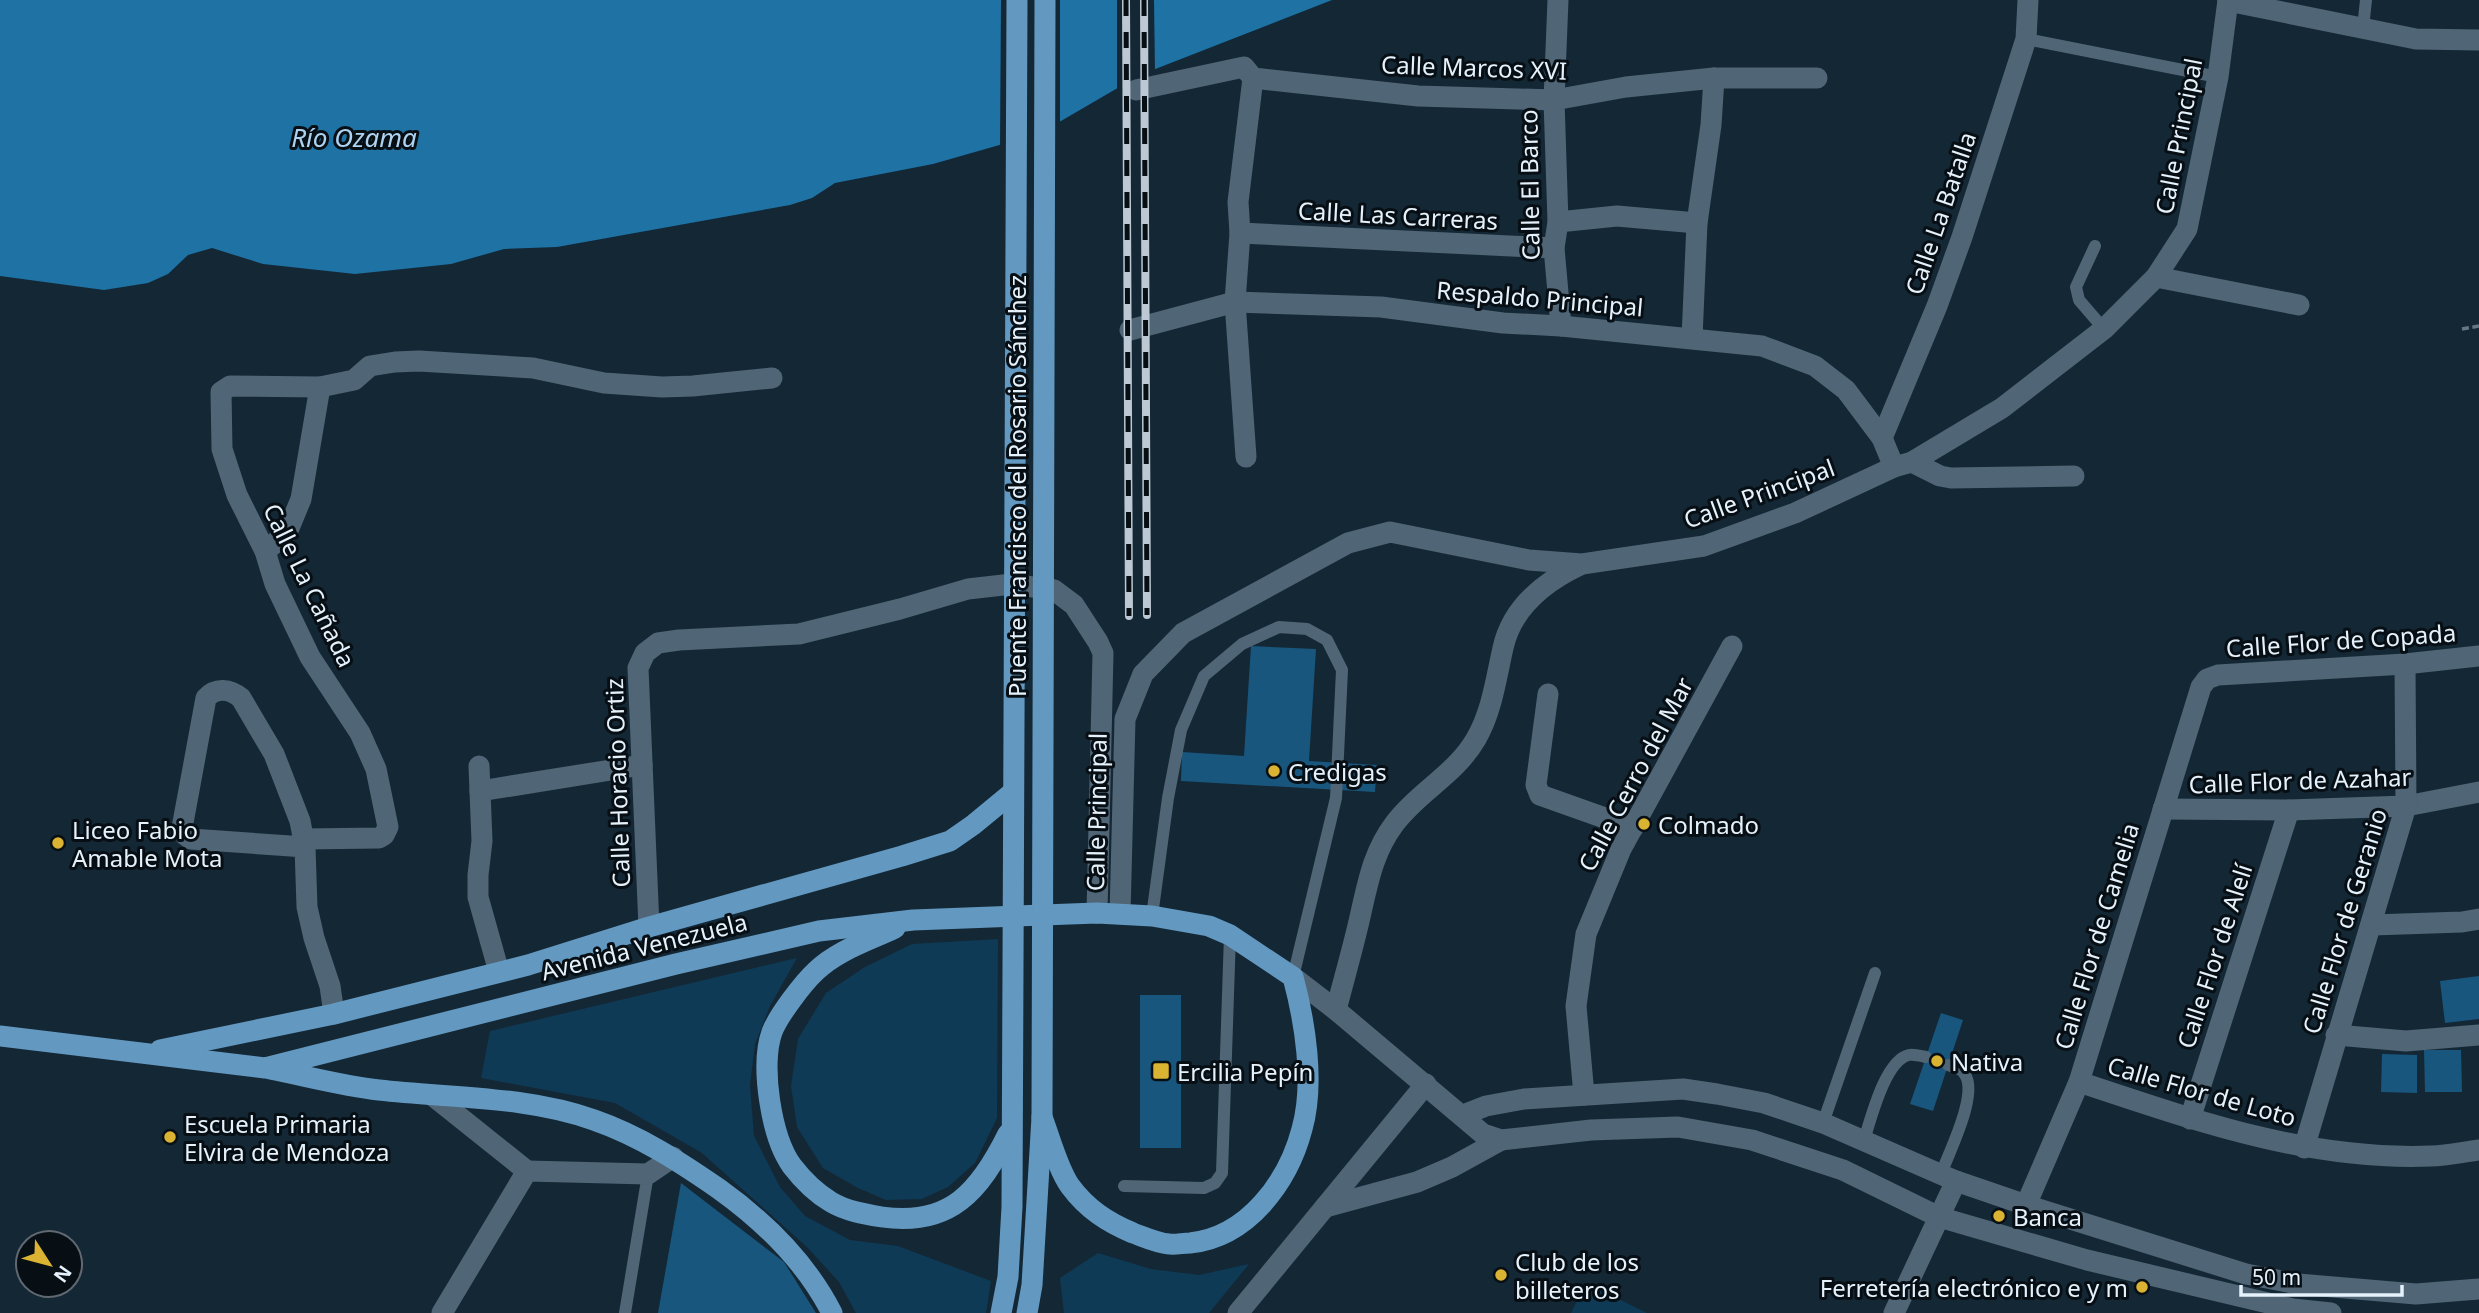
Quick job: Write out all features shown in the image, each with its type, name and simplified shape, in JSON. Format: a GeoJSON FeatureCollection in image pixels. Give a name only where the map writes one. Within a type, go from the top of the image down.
{"type":"FeatureCollection","features":[{"type":"Feature","properties":{"kind":"main road","name":"Puente Francisco del Rosario Sánchez"},"geometry":{"type":"LineString","coordinates":[[1001,1313],[1008,1277],[1012,1207],[1017,0]]}},
{"type":"Feature","properties":{"kind":"main road","name":"Puente Francisco del Rosario Sánchez"},"geometry":{"type":"LineString","coordinates":[[1032,1285],[1042,1117],[1045,0]]}},
{"type":"Feature","properties":{"kind":"main road"},"geometry":{"type":"LineString","coordinates":[[143,1054],[334,1014],[528,965],[950,841],[974,825],[1013,792]]}},
{"type":"Feature","properties":{"kind":"main road","name":"Avenida Venezuela"},"geometry":{"type":"LineString","coordinates":[[0,1036],[265,1068],[676,964],[819,931],[913,920],[1097,913],[1152,916],[1209,926],[1230,935],[1293,976]]}},
{"type":"Feature","properties":{"kind":"main road"},"geometry":{"type":"LineString","coordinates":[[913,920],[841,952],[815,971],[793,998],[772,1031],[767,1060],[767,1088],[790,1164],[808,1184],[831,1202],[859,1214],[914,1220],[941,1213],[963,1198],[995,1161],[1011,1129]]}},
{"type":"Feature","properties":{"kind":"main road"},"geometry":{"type":"LineString","coordinates":[[1042,1117],[1068,1184],[1089,1209],[1117,1226],[1170,1245],[1200,1242],[1229,1232],[1252,1215],[1273,1190],[1292,1160],[1303,1127],[1307,1060],[1300,1004],[1293,976]]}},
{"type":"Feature","properties":{"kind":"main road"},"geometry":{"type":"LineString","coordinates":[[1011,1056],[1042,1060]]}},
{"type":"Feature","properties":{"kind":"main road"},"geometry":{"type":"LineString","coordinates":[[265,1068],[377,1090],[500,1101],[594,1119],[673,1157],[749,1210],[791,1251],[824,1296],[832,1313]]}},
{"type":"Feature","properties":{"kind":"main road"},"geometry":{"type":"LineString","coordinates":[[1027,1313],[1032,1285]]}},
{"type":"Feature","properties":{"kind":"main road"},"geometry":{"type":"LineString","coordinates":[[1032,1285],[1038,1313]]}},
{"type":"Feature","properties":{"kind":"street","name":"Calle La Batalla"},"geometry":{"type":"LineString","coordinates":[[1882,438],[1945,283],[2026,39],[2028,0]]}},
{"type":"Feature","properties":{"kind":"street","name":"Calle El Barco"},"geometry":{"type":"LineString","coordinates":[[1561,327],[1554,248],[1558,222],[1554,100],[1562,1]]}},
{"type":"Feature","properties":{"kind":"street"},"geometry":{"type":"LineString","coordinates":[[2228,1],[2291,7],[2363,28],[2416,39],[2479,40]]}},
{"type":"Feature","properties":{"kind":"street","name":"Calle Principal"},"geometry":{"type":"LineString","coordinates":[[1120,914],[1125,719],[1143,674],[1183,634],[1348,543],[1390,533],[1529,560],[1582,564],[1704,546],[1796,513],[1903,464],[2002,408],[2104,329],[2156,277],[2187,229],[2218,77],[2228,1]]}},
{"type":"Feature","properties":{"kind":"street","name":"Calle Marcos XVI"},"geometry":{"type":"LineString","coordinates":[[1136,90],[1244,67],[1253,78],[1418,96],[1554,100],[1626,86],[1714,78],[1816,78]]}},
{"type":"Feature","properties":{"kind":"street"},"geometry":{"type":"LineString","coordinates":[[1246,457],[1235,302],[1240,233],[1238,202],[1253,78]]}},
{"type":"Feature","properties":{"kind":"street"},"geometry":{"type":"LineString","coordinates":[[1692,338],[1697,223],[1711,125],[1714,78]]}},
{"type":"Feature","properties":{"kind":"street"},"geometry":{"type":"LineString","coordinates":[[1558,222],[1617,216],[1697,223]]}},
{"type":"Feature","properties":{"kind":"street","name":"Calle Las Carreras"},"geometry":{"type":"LineString","coordinates":[[1240,233],[1554,248]]}},
{"type":"Feature","properties":{"kind":"street"},"geometry":{"type":"LineString","coordinates":[[2156,277],[2299,305]]}},
{"type":"Feature","properties":{"kind":"street","name":"Respaldo Principal"},"geometry":{"type":"LineString","coordinates":[[1130,330],[1235,302],[1381,307],[1503,323],[1762,346],[1815,366],[1846,390],[1903,464]]}},
{"type":"Feature","properties":{"kind":"street"},"geometry":{"type":"LineString","coordinates":[[265,551],[287,533],[301,499],[320,387],[354,380],[370,366],[419,361],[533,368],[604,383],[662,387],[772,377]]}},
{"type":"Feature","properties":{"kind":"street","name":"Calle La Cañada"},"geometry":{"type":"LineString","coordinates":[[304,843],[379,838],[388,827],[376,769],[359,733],[310,657],[275,584],[265,551],[237,495],[222,449],[221,392],[230,386],[320,387]]}},
{"type":"Feature","properties":{"kind":"street"},"geometry":{"type":"LineString","coordinates":[[1903,464],[1951,478],[2074,476]]}},
{"type":"Feature","properties":{"kind":"street"},"geometry":{"type":"LineString","coordinates":[[1336,1010],[1368,875],[1381,844],[1399,817],[1447,776],[1476,740],[1493,698],[1504,645],[1519,611],[1545,584],[1582,564]]}},
{"type":"Feature","properties":{"kind":"street","name":"Calle Horacio Ortiz"},"geometry":{"type":"LineString","coordinates":[[649,928],[638,668],[645,653],[658,643],[679,640],[799,634],[968,589],[1012,584],[1054,590],[1074,605],[1103,653],[1097,913]]}},
{"type":"Feature","properties":{"kind":"street","name":"Calle Cerro del Mar"},"geometry":{"type":"LineString","coordinates":[[1584,1095],[1576,1006],[1586,934],[1620,849],[1732,646]]}},
{"type":"Feature","properties":{"kind":"street","name":"Calle Flor de Copada"},"geometry":{"type":"LineString","coordinates":[[2207,679],[2218,675],[2405,664],[2479,656]]}},
{"type":"Feature","properties":{"kind":"street","name":"Calle Flor de Geranio"},"geometry":{"type":"LineString","coordinates":[[2304,1148],[2406,806],[2405,664]]}},
{"type":"Feature","properties":{"kind":"street","name":"Calle Flor de Camelia"},"geometry":{"type":"LineString","coordinates":[[2026,1205],[2079,1082],[2163,809],[2202,687],[2207,679]]}},
{"type":"Feature","properties":{"kind":"street"},"geometry":{"type":"LineString","coordinates":[[304,843],[191,839],[185,835],[182,828],[206,698],[211,693],[218,690],[234,692],[241,698],[274,754],[300,821],[304,843],[307,907],[330,986],[334,1014]]}},
{"type":"Feature","properties":{"kind":"street"},"geometry":{"type":"LineString","coordinates":[[1548,694],[1536,785],[1540,794],[1633,828]]}},
{"type":"Feature","properties":{"kind":"street"},"geometry":{"type":"LineString","coordinates":[[480,790],[642,765]]}},
{"type":"Feature","properties":{"kind":"street"},"geometry":{"type":"LineString","coordinates":[[479,766],[482,841],[478,897],[499,972]]}},
{"type":"Feature","properties":{"kind":"street","name":"Calle Flor de Azahar"},"geometry":{"type":"LineString","coordinates":[[2163,809],[2289,810],[2406,806],[2479,792]]}},
{"type":"Feature","properties":{"kind":"street","name":"Calle Flor de Alelí"},"geometry":{"type":"LineString","coordinates":[[2190,1119],[2289,810]]}},
{"type":"Feature","properties":{"kind":"street"},"geometry":{"type":"LineString","coordinates":[[2372,925],[2479,919]]}},
{"type":"Feature","properties":{"kind":"street"},"geometry":{"type":"LineString","coordinates":[[1293,976],[1483,1134],[1501,1140]]}},
{"type":"Feature","properties":{"kind":"street"},"geometry":{"type":"LineString","coordinates":[[2336,1035],[2406,1041],[2479,1035]]}},
{"type":"Feature","properties":{"kind":"street","name":"Calle Flor de Loto"},"geometry":{"type":"LineString","coordinates":[[2079,1082],[2190,1119],[2264,1140],[2304,1148],[2401,1156],[2433,1156],[2479,1150]]}},
{"type":"Feature","properties":{"kind":"street"},"geometry":{"type":"LineString","coordinates":[[1238,1313],[1426,1084]]}},
{"type":"Feature","properties":{"kind":"street"},"geometry":{"type":"LineString","coordinates":[[1463,1115],[1486,1106],[1511,1101],[1683,1089],[1764,1103],[1823,1123],[1949,1177],[2026,1205],[2246,1274],[2285,1282],[2416,1294],[2479,1289]]}},
{"type":"Feature","properties":{"kind":"street"},"geometry":{"type":"LineString","coordinates":[[432,1095],[527,1171],[648,1174],[673,1157]]}},
{"type":"Feature","properties":{"kind":"street"},"geometry":{"type":"LineString","coordinates":[[1325,1207],[1417,1182],[1452,1167],[1501,1140],[1591,1130],[1678,1128],[1752,1140],[1843,1170],[1939,1217],[2087,1260],[2292,1309],[2331,1313]]}},
{"type":"Feature","properties":{"kind":"street"},"geometry":{"type":"LineString","coordinates":[[442,1313],[527,1171]]}},
{"type":"Feature","properties":{"kind":"street"},"geometry":{"type":"LineString","coordinates":[[1894,1313],[1939,1217],[1949,1177]]}},
{"type":"Feature","properties":{"kind":"lane"},"geometry":{"type":"LineString","coordinates":[[2363,28],[2366,0]]}},
{"type":"Feature","properties":{"kind":"lane"},"geometry":{"type":"LineString","coordinates":[[2026,39],[2218,77]]}},
{"type":"Feature","properties":{"kind":"lane"},"geometry":{"type":"LineString","coordinates":[[2095,246],[2076,287],[2079,300],[2104,329]]}},
{"type":"Feature","properties":{"kind":"lane"},"geometry":{"type":"LineString","coordinates":[[1152,916],[1168,798],[1181,730],[1204,676],[1242,644],[1254,638],[1279,627],[1307,629],[1327,640],[1342,670],[1342,683],[1336,797],[1293,976]]}},
{"type":"Feature","properties":{"kind":"lane"},"geometry":{"type":"LineString","coordinates":[[1124,1186],[1204,1188],[1215,1182],[1222,1172],[1230,935]]}},
{"type":"Feature","properties":{"kind":"lane"},"geometry":{"type":"LineString","coordinates":[[1823,1123],[1875,973]]}},
{"type":"Feature","properties":{"kind":"lane"},"geometry":{"type":"LineString","coordinates":[[1864,1140],[1888,1074],[1898,1061],[1910,1055],[1926,1057]]}},
{"type":"Feature","properties":{"kind":"lane"},"geometry":{"type":"LineString","coordinates":[[1948,1065],[1962,1070],[1968,1079],[1970,1097],[1949,1177]]}},
{"type":"Feature","properties":{"kind":"lane"},"geometry":{"type":"LineString","coordinates":[[625,1313],[648,1174]]}},
{"type":"Feature","properties":{"kind":"path"},"geometry":{"type":"LineString","coordinates":[[2462,329],[2479,326]]}},
{"type":"Feature","properties":{"kind":"shaded area"},"geometry":{"type":"Polygon","coordinates":[[[998,939],[997,1118],[975,1163],[948,1187],[922,1199],[886,1200],[823,1168],[797,1127],[791,1086],[798,1039],[826,993],[865,967],[912,944],[998,939]]]}},
{"type":"Feature","properties":{"kind":"shaded area"},"geometry":{"type":"Polygon","coordinates":[[[797,958],[770,1006],[755,1044],[750,1085],[754,1136],[780,1187],[805,1216],[850,1240],[898,1246],[991,1281],[986,1313],[856,1313],[839,1282],[807,1247],[702,1153],[615,1103],[481,1078],[490,1031],[797,958]]]}},
{"type":"Feature","properties":{"kind":"shaded area"},"geometry":{"type":"Polygon","coordinates":[[[1098,1253],[1151,1269],[1199,1275],[1249,1264],[1209,1313],[1064,1313],[1060,1278],[1098,1253]]]}},
{"type":"Feature","properties":{"kind":"shaded area"},"geometry":{"type":"Polygon","coordinates":[[[1586,1283],[1647,1313],[1571,1313],[1586,1283]]]}},
{"type":"Feature","properties":{"kind":"water","name":"Río Ozama"},"geometry":{"type":"Polygon","coordinates":[[[0,0],[1332,0],[1140,75],[1061,121],[1017,140],[933,164],[835,183],[812,198],[790,205],[557,247],[504,249],[451,264],[355,274],[263,264],[212,248],[188,255],[168,274],[148,283],[104,290],[0,276],[0,0]]]}},
{"type":"Feature","properties":{"kind":"pier"},"geometry":{"type":"Polygon","coordinates":[[[1001,0],[1060,0],[1060,125],[1000,148],[1001,0]]]}},
{"type":"Feature","properties":{"kind":"pier"},"geometry":{"type":"Polygon","coordinates":[[[1117,0],[1154,0],[1155,73],[1117,92],[1117,0]]]}},
{"type":"Feature","properties":{"kind":"building"},"geometry":{"type":"Polygon","coordinates":[[[1251,646],[1316,649],[1309,761],[1377,765],[1375,792],[1181,781],[1182,752],[1244,756],[1251,646]]]}},
{"type":"Feature","properties":{"kind":"building"},"geometry":{"type":"Polygon","coordinates":[[[2479,976],[2479,1019],[2445,1023],[2440,981],[2479,976]]]}},
{"type":"Feature","properties":{"kind":"building","name":"Ercilia Pepín"},"geometry":{"type":"Polygon","coordinates":[[[1140,995],[1181,995],[1181,1148],[1140,1148],[1140,995]]]}},
{"type":"Feature","properties":{"kind":"building","name":"Nativa"},"geometry":{"type":"Polygon","coordinates":[[[1941,1013],[1963,1020],[1933,1111],[1910,1104],[1941,1013]]]}},
{"type":"Feature","properties":{"kind":"building"},"geometry":{"type":"Polygon","coordinates":[[[2424,1050],[2461,1050],[2462,1092],[2425,1092],[2424,1050]]]}},
{"type":"Feature","properties":{"kind":"building"},"geometry":{"type":"Polygon","coordinates":[[[2382,1054],[2417,1055],[2417,1093],[2381,1092],[2382,1054]]]}},
{"type":"Feature","properties":{"kind":"building"},"geometry":{"type":"Polygon","coordinates":[[[681,1183],[784,1262],[816,1313],[658,1313],[681,1183]]]}},
{"type":"Feature","properties":{"kind":"railway"},"geometry":{"type":"LineString","coordinates":[[1126,0],[1129,616]]}},
{"type":"Feature","properties":{"kind":"railway"},"geometry":{"type":"LineString","coordinates":[[1144,0],[1147,615]]}},
{"type":"Feature","properties":{"kind":"place","name":"Credigas"},"geometry":{"type":"Point","coordinates":[1274,771]}},
{"type":"Feature","properties":{"kind":"place","name":"Colmado"},"geometry":{"type":"Point","coordinates":[1644,824]}},
{"type":"Feature","properties":{"kind":"place","name":"Liceo Fabio Amable Mota"},"geometry":{"type":"Point","coordinates":[58,843]}},
{"type":"Feature","properties":{"kind":"place","name":"Nativa"},"geometry":{"type":"Point","coordinates":[1937,1061]}},
{"type":"Feature","properties":{"kind":"place","name":"Ercilia Pepín"},"geometry":{"type":"Point","coordinates":[1161,1071]}},
{"type":"Feature","properties":{"kind":"place","name":"Escuela Primaria Elvira de Mendoza"},"geometry":{"type":"Point","coordinates":[170,1137]}},
{"type":"Feature","properties":{"kind":"place","name":"Banca"},"geometry":{"type":"Point","coordinates":[1999,1216]}},
{"type":"Feature","properties":{"kind":"place","name":"Club de los billeteros"},"geometry":{"type":"Point","coordinates":[1501,1275]}},
{"type":"Feature","properties":{"kind":"place","name":"Ferretería electrónico e y m"},"geometry":{"type":"Point","coordinates":[2142,1287]}}]}
